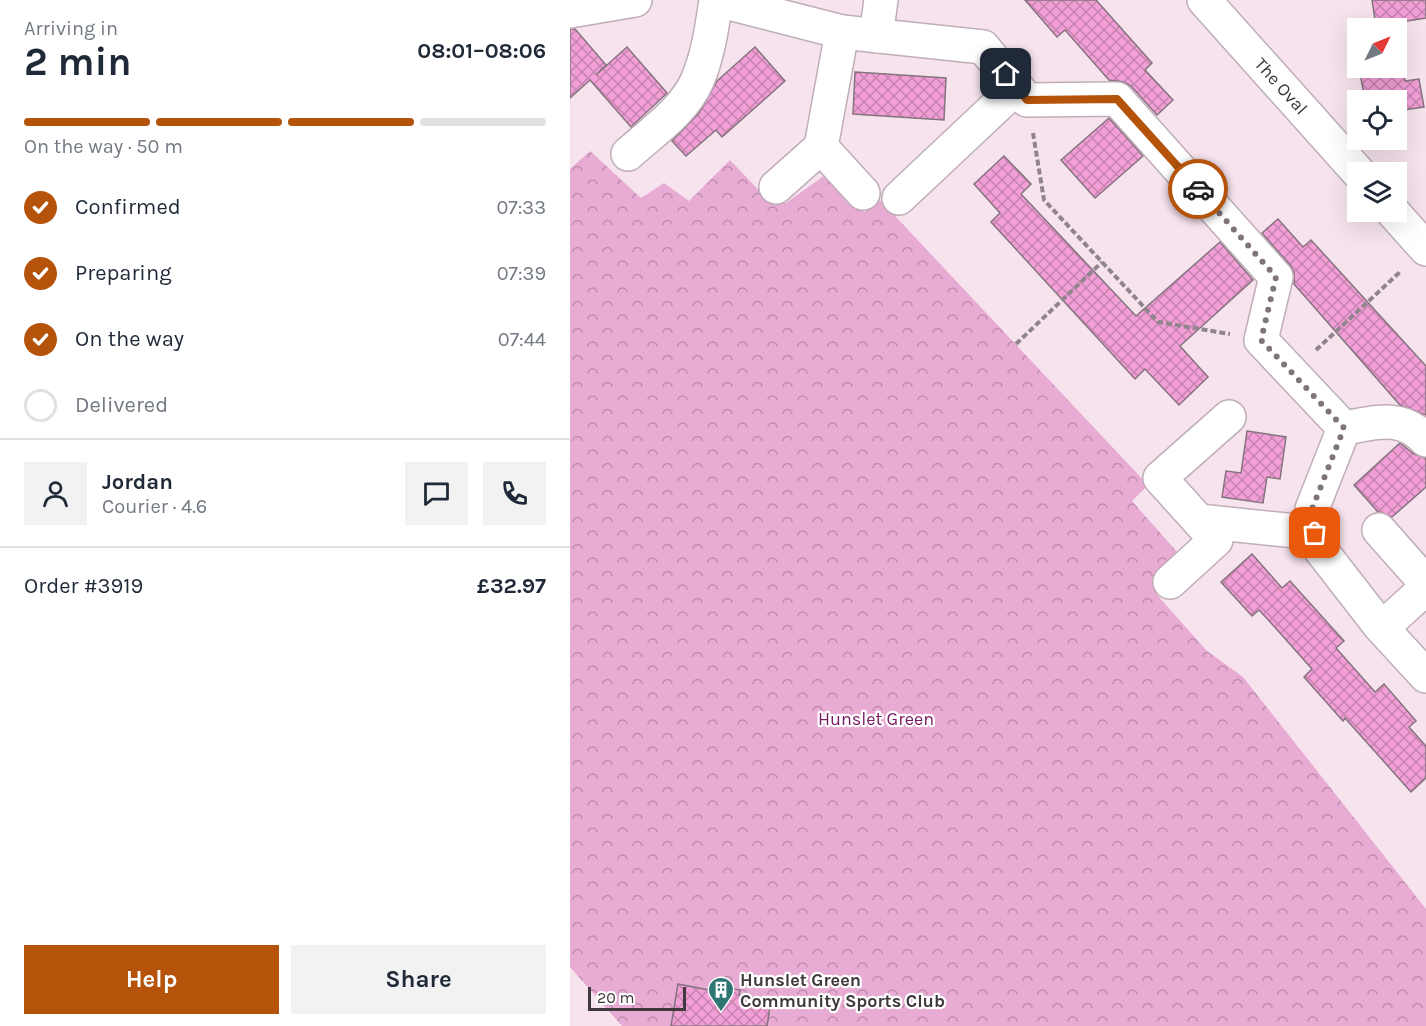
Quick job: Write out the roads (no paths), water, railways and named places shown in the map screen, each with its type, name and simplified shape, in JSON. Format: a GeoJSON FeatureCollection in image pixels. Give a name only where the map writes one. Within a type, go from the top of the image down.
{"type":"FeatureCollection","features":[{"type":"Feature","properties":{"kind":"street"},"geometry":{"type":"LineString","coordinates":[[628,154],[677,110],[697,82],[709,44],[717,0],[842,32],[983,47],[1022,94]]}},
{"type":"Feature","properties":{"kind":"street"},"geometry":{"type":"LineString","coordinates":[[876,36],[881,0]]}},
{"type":"Feature","properties":{"kind":"street","name":"The Oval"},"geometry":{"type":"LineString","coordinates":[[1204,0],[1349,162]]}},
{"type":"Feature","properties":{"kind":"street"},"geometry":{"type":"LineString","coordinates":[[570,11],[617,1]]}},
{"type":"Feature","properties":{"kind":"street"},"geometry":{"type":"LineString","coordinates":[[776,187],[821,147],[842,32]]}},
{"type":"Feature","properties":{"kind":"street"},"geometry":{"type":"LineString","coordinates":[[899,198],[1022,94],[1117,99],[1276,277],[1261,340],[1344,428]]}},
{"type":"Feature","properties":{"kind":"street"},"geometry":{"type":"LineString","coordinates":[[821,147],[863,194]]}},
{"type":"Feature","properties":{"kind":"street"},"geometry":{"type":"LineString","coordinates":[[1402,222],[1426,249]]}},
{"type":"Feature","properties":{"kind":"street"},"geometry":{"type":"LineString","coordinates":[[1170,582],[1216,540],[1160,478],[1229,417]]}},
{"type":"Feature","properties":{"kind":"street"},"geometry":{"type":"LineString","coordinates":[[1344,428],[1391,420],[1419,432],[1426,440]]}},
{"type":"Feature","properties":{"kind":"street"},"geometry":{"type":"LineString","coordinates":[[1344,428],[1312,509],[1317,545],[1382,628],[1426,676]]}},
{"type":"Feature","properties":{"kind":"street"},"geometry":{"type":"LineString","coordinates":[[1199,521],[1315,533]]}},
{"type":"Feature","properties":{"kind":"street"},"geometry":{"type":"LineString","coordinates":[[1379,530],[1426,585],[1382,628]]}},
{"type":"Feature","properties":{"kind":"place","name":"Hunslet Green Community Sports Club"},"geometry":{"type":"Point","coordinates":[721,1013]}},
{"type":"Feature","properties":{"kind":"park label","name":"Hunslet Green"},"geometry":{"type":"Point","coordinates":[876,719]}}]}
